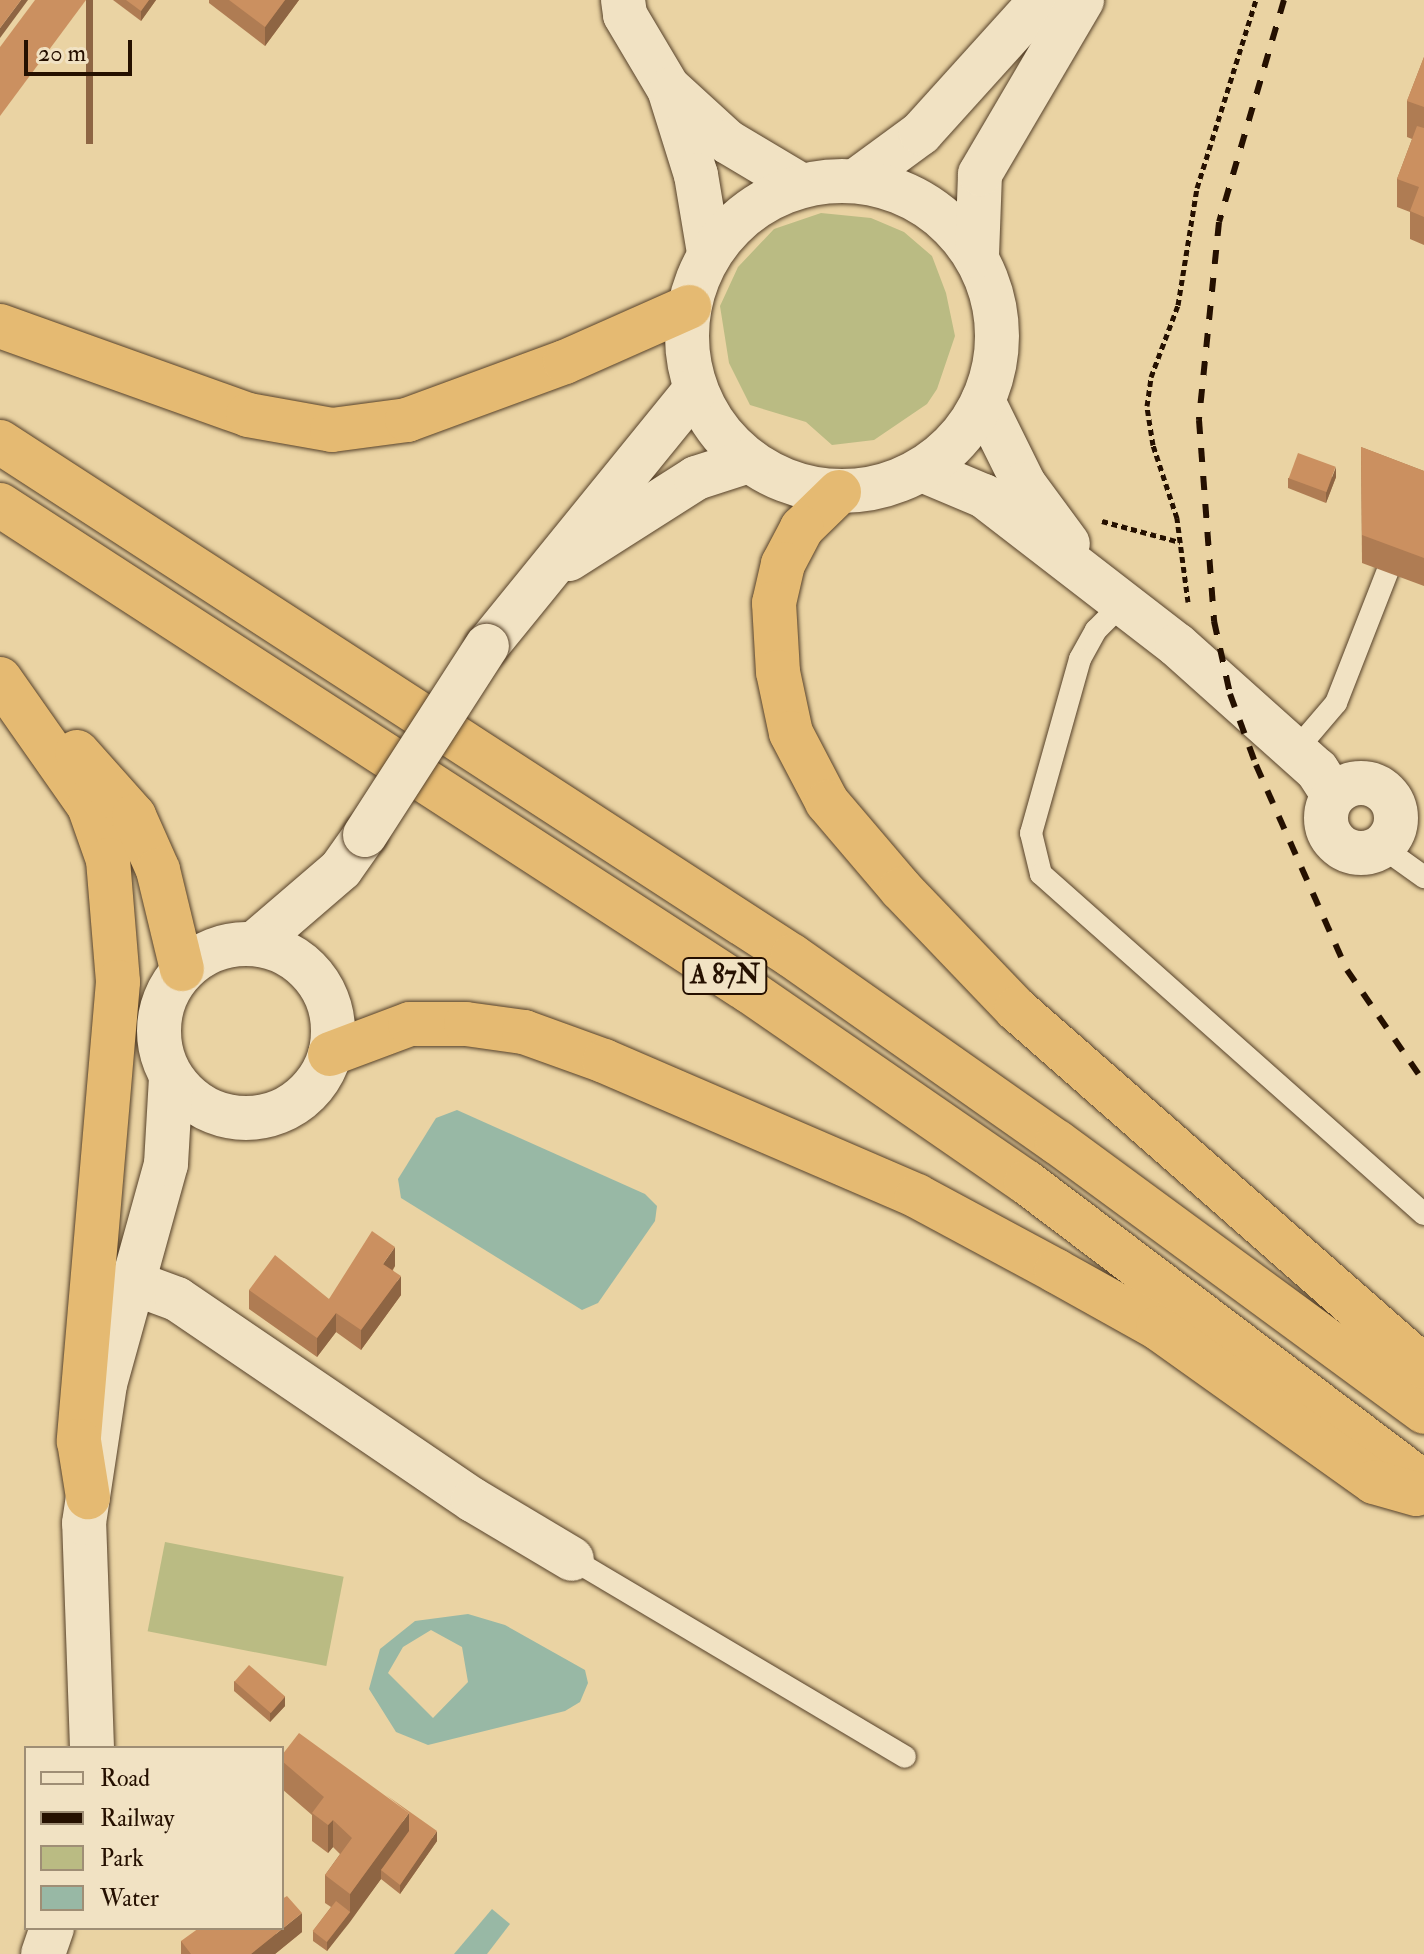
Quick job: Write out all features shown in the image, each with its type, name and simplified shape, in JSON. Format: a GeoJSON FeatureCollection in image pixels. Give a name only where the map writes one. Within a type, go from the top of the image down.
{"type":"FeatureCollection","features":[{"type":"Feature","properties":{"kind":"highway"},"geometry":{"type":"LineString","coordinates":[[0,326],[248,415],[332,430],[407,420],[565,362],[689,307]]}},
{"type":"Feature","properties":{"kind":"highway","name":"A 87N"},"geometry":{"type":"LineString","coordinates":[[0,442],[792,956],[1057,1142],[1424,1412]]}},
{"type":"Feature","properties":{"kind":"highway"},"geometry":{"type":"LineString","coordinates":[[839,492],[802,528],[783,564],[774,603],[778,672],[791,733],[827,802],[901,889],[1016,1009],[1424,1367]]}},
{"type":"Feature","properties":{"kind":"highway","name":"A 87N"},"geometry":{"type":"LineString","coordinates":[[0,505],[787,1017],[1026,1182],[1424,1483]]}},
{"type":"Feature","properties":{"kind":"highway"},"geometry":{"type":"LineString","coordinates":[[0,673],[134,816],[158,870],[182,969]]}},
{"type":"Feature","properties":{"kind":"highway"},"geometry":{"type":"LineString","coordinates":[[0,679],[89,806],[108,860],[118,982],[79,1441],[88,1497]]}},
{"type":"Feature","properties":{"kind":"highway"},"geometry":{"type":"LineString","coordinates":[[330,1054],[410,1024],[466,1024],[524,1032],[604,1061],[903,1190],[973,1226],[1158,1328],[1374,1482],[1424,1497]]}},
{"type":"Feature","properties":{"kind":"street"},"geometry":{"type":"LineString","coordinates":[[623,0],[625,15],[669,89],[696,175],[709,253]]}},
{"type":"Feature","properties":{"kind":"street"},"geometry":{"type":"LineString","coordinates":[[857,180],[921,133],[1041,0]]}},
{"type":"Feature","properties":{"kind":"street"},"geometry":{"type":"LineString","coordinates":[[977,256],[980,174],[1082,0]]}},
{"type":"Feature","properties":{"kind":"street"},"geometry":{"type":"LineString","coordinates":[[669,89],[728,142],[800,185]]}},
{"type":"Feature","properties":{"kind":"street"},"geometry":{"type":"LineString","coordinates":[[857,180],[904,192],[946,218],[977,256],[991,290],[998,328],[995,365],[983,401],[947,451],[922,470],[882,487],[839,492],[791,484],[749,461],[717,429],[695,390],[686,348],[689,307],[709,253],[748,210],[800,185],[857,180]]}},
{"type":"Feature","properties":{"kind":"street"},"geometry":{"type":"LineString","coordinates":[[166,1164],[189,1143],[236,1118],[276,1113],[311,1090],[330,1054],[332,1017],[319,982],[322,927],[353,852],[487,646],[695,390]]}},
{"type":"Feature","properties":{"kind":"street"},"geometry":{"type":"LineString","coordinates":[[983,401],[1024,484],[1108,593]]}},
{"type":"Feature","properties":{"kind":"street"},"geometry":{"type":"LineString","coordinates":[[541,578],[696,478],[749,461]]}},
{"type":"Feature","properties":{"kind":"street"},"geometry":{"type":"LineString","coordinates":[[922,470],[984,496],[1177,645],[1295,751],[1333,795],[1325,811],[1335,843],[1349,852],[1382,847]]}},
{"type":"Feature","properties":{"kind":"street"},"geometry":{"type":"LineString","coordinates":[[255,943],[353,852]]}},
{"type":"Feature","properties":{"kind":"street"},"geometry":{"type":"LineString","coordinates":[[92,1746],[93,1681],[85,1587],[88,1497],[105,1384],[166,1164],[171,1077],[158,1041],[162,1003],[182,969],[215,948],[255,943],[293,956],[319,982]]}},
{"type":"Feature","properties":{"kind":"street"},"geometry":{"type":"LineString","coordinates":[[171,1077],[198,1104],[236,1118]]}},
{"type":"Feature","properties":{"kind":"street"},"geometry":{"type":"LineString","coordinates":[[131,1282],[177,1299],[473,1500],[572,1559]]}},
{"type":"Feature","properties":{"kind":"street"},"geometry":{"type":"LineString","coordinates":[[43,1954],[51,1930]]}},
{"type":"Feature","properties":{"kind":"street"},"geometry":{"type":"LineString","coordinates":[[69,1954],[75,1930]]}},
{"type":"Feature","properties":{"kind":"lane"},"geometry":{"type":"LineString","coordinates":[[1295,751],[1336,703],[1406,525]]}},
{"type":"Feature","properties":{"kind":"lane"},"geometry":{"type":"LineString","coordinates":[[1108,593],[1096,630],[1080,659],[1031,833],[1041,874],[1424,1214]]}},
{"type":"Feature","properties":{"kind":"lane"},"geometry":{"type":"LineString","coordinates":[[1382,847],[1424,877]]}},
{"type":"Feature","properties":{"kind":"lane"},"geometry":{"type":"LineString","coordinates":[[572,1559],[905,1757]]}},
{"type":"Feature","properties":{"kind":"path"},"geometry":{"type":"LineString","coordinates":[[1177,645],[1191,632],[1180,542],[1147,406],[1151,377],[1178,305],[1197,188],[1256,0]]}},
{"type":"Feature","properties":{"kind":"path"},"geometry":{"type":"LineString","coordinates":[[1099,521],[1180,542]]}},
{"type":"Feature","properties":{"kind":"green space"},"geometry":{"type":"Polygon","coordinates":[[[821,213],[871,218],[904,232],[932,256],[946,293],[955,336],[937,389],[927,404],[874,440],[832,445],[806,422],[750,405],[729,363],[720,306],[738,267],[774,229],[821,213]]]}},
{"type":"Feature","properties":{"kind":"green space"},"geometry":{"type":"Polygon","coordinates":[[[165,1542],[344,1577],[326,1666],[148,1631],[165,1542]]]}},
{"type":"Feature","properties":{"kind":"water"},"geometry":{"type":"Polygon","coordinates":[[[457,1110],[645,1194],[657,1206],[655,1221],[598,1303],[582,1310],[401,1198],[398,1179],[436,1118],[457,1110]]]}},
{"type":"Feature","properties":{"kind":"water"},"geometry":{"type":"Polygon","coordinates":[[[468,1614],[505,1625],[585,1670],[588,1683],[580,1702],[565,1711],[428,1745],[396,1732],[369,1689],[380,1649],[415,1621],[468,1614]],[[431,1630],[403,1647],[388,1673],[433,1718],[468,1682],[462,1647],[431,1630]]]}},
{"type":"Feature","properties":{"kind":"water"},"geometry":{"type":"Polygon","coordinates":[[[492,1909],[510,1924],[487,1954],[454,1954],[492,1909]]]}},
{"type":"Feature","properties":{"kind":"building"},"geometry":{"type":"Polygon","coordinates":[[[0,0],[21,0],[0,28],[0,0]]]}},
{"type":"Feature","properties":{"kind":"building"},"geometry":{"type":"Polygon","coordinates":[[[35,0],[86,0],[0,116],[0,47],[35,0]]]}},
{"type":"Feature","properties":{"kind":"building"},"geometry":{"type":"Polygon","coordinates":[[[126,0],[149,0],[141,11],[126,0]]]}},
{"type":"Feature","properties":{"kind":"building"},"geometry":{"type":"Polygon","coordinates":[[[229,0],[285,0],[265,27],[229,0]]]}},
{"type":"Feature","properties":{"kind":"building"},"geometry":{"type":"Polygon","coordinates":[[[1424,57],[1424,107],[1407,101],[1424,57]]]}},
{"type":"Feature","properties":{"kind":"building"},"geometry":{"type":"Polygon","coordinates":[[[1417,126],[1424,128],[1424,217],[1410,211],[1419,187],[1397,179],[1417,126]]]}},
{"type":"Feature","properties":{"kind":"building"},"geometry":{"type":"Polygon","coordinates":[[[1361,447],[1424,471],[1424,558],[1362,535],[1361,447]]]}},
{"type":"Feature","properties":{"kind":"building"},"geometry":{"type":"Polygon","coordinates":[[[1298,453],[1336,467],[1326,492],[1289,478],[1298,453]]]}},
{"type":"Feature","properties":{"kind":"building"},"geometry":{"type":"Polygon","coordinates":[[[372,1231],[395,1247],[383,1264],[401,1276],[361,1330],[336,1313],[317,1338],[249,1290],[275,1255],[329,1299],[372,1231]]]}},
{"type":"Feature","properties":{"kind":"building"},"geometry":{"type":"Polygon","coordinates":[[[249,1665],[285,1696],[271,1713],[235,1682],[249,1665]]]}},
{"type":"Feature","properties":{"kind":"building"},"geometry":{"type":"Polygon","coordinates":[[[299,1733],[409,1813],[350,1894],[325,1875],[352,1838],[333,1820],[328,1825],[312,1813],[324,1797],[284,1763],[284,1752],[299,1733]]]}},
{"type":"Feature","properties":{"kind":"building"},"geometry":{"type":"Polygon","coordinates":[[[386,1795],[437,1831],[400,1885],[381,1870],[409,1831],[409,1813],[386,1795]]]}},
{"type":"Feature","properties":{"kind":"building"},"geometry":{"type":"Polygon","coordinates":[[[287,1896],[302,1913],[284,1927],[284,1898],[287,1896]]]}},
{"type":"Feature","properties":{"kind":"building"},"geometry":{"type":"Polygon","coordinates":[[[336,1901],[350,1912],[327,1942],[313,1931],[336,1901]]]}},
{"type":"Feature","properties":{"kind":"building"},"geometry":{"type":"Polygon","coordinates":[[[196,1930],[281,1930],[251,1954],[191,1954],[181,1941],[196,1930]]]}},
{"type":"Feature","properties":{"kind":"railway"},"geometry":{"type":"LineString","coordinates":[[1284,0],[1219,222],[1199,420],[1214,621],[1230,694],[1256,765],[1347,970],[1424,1082]]}}]}
